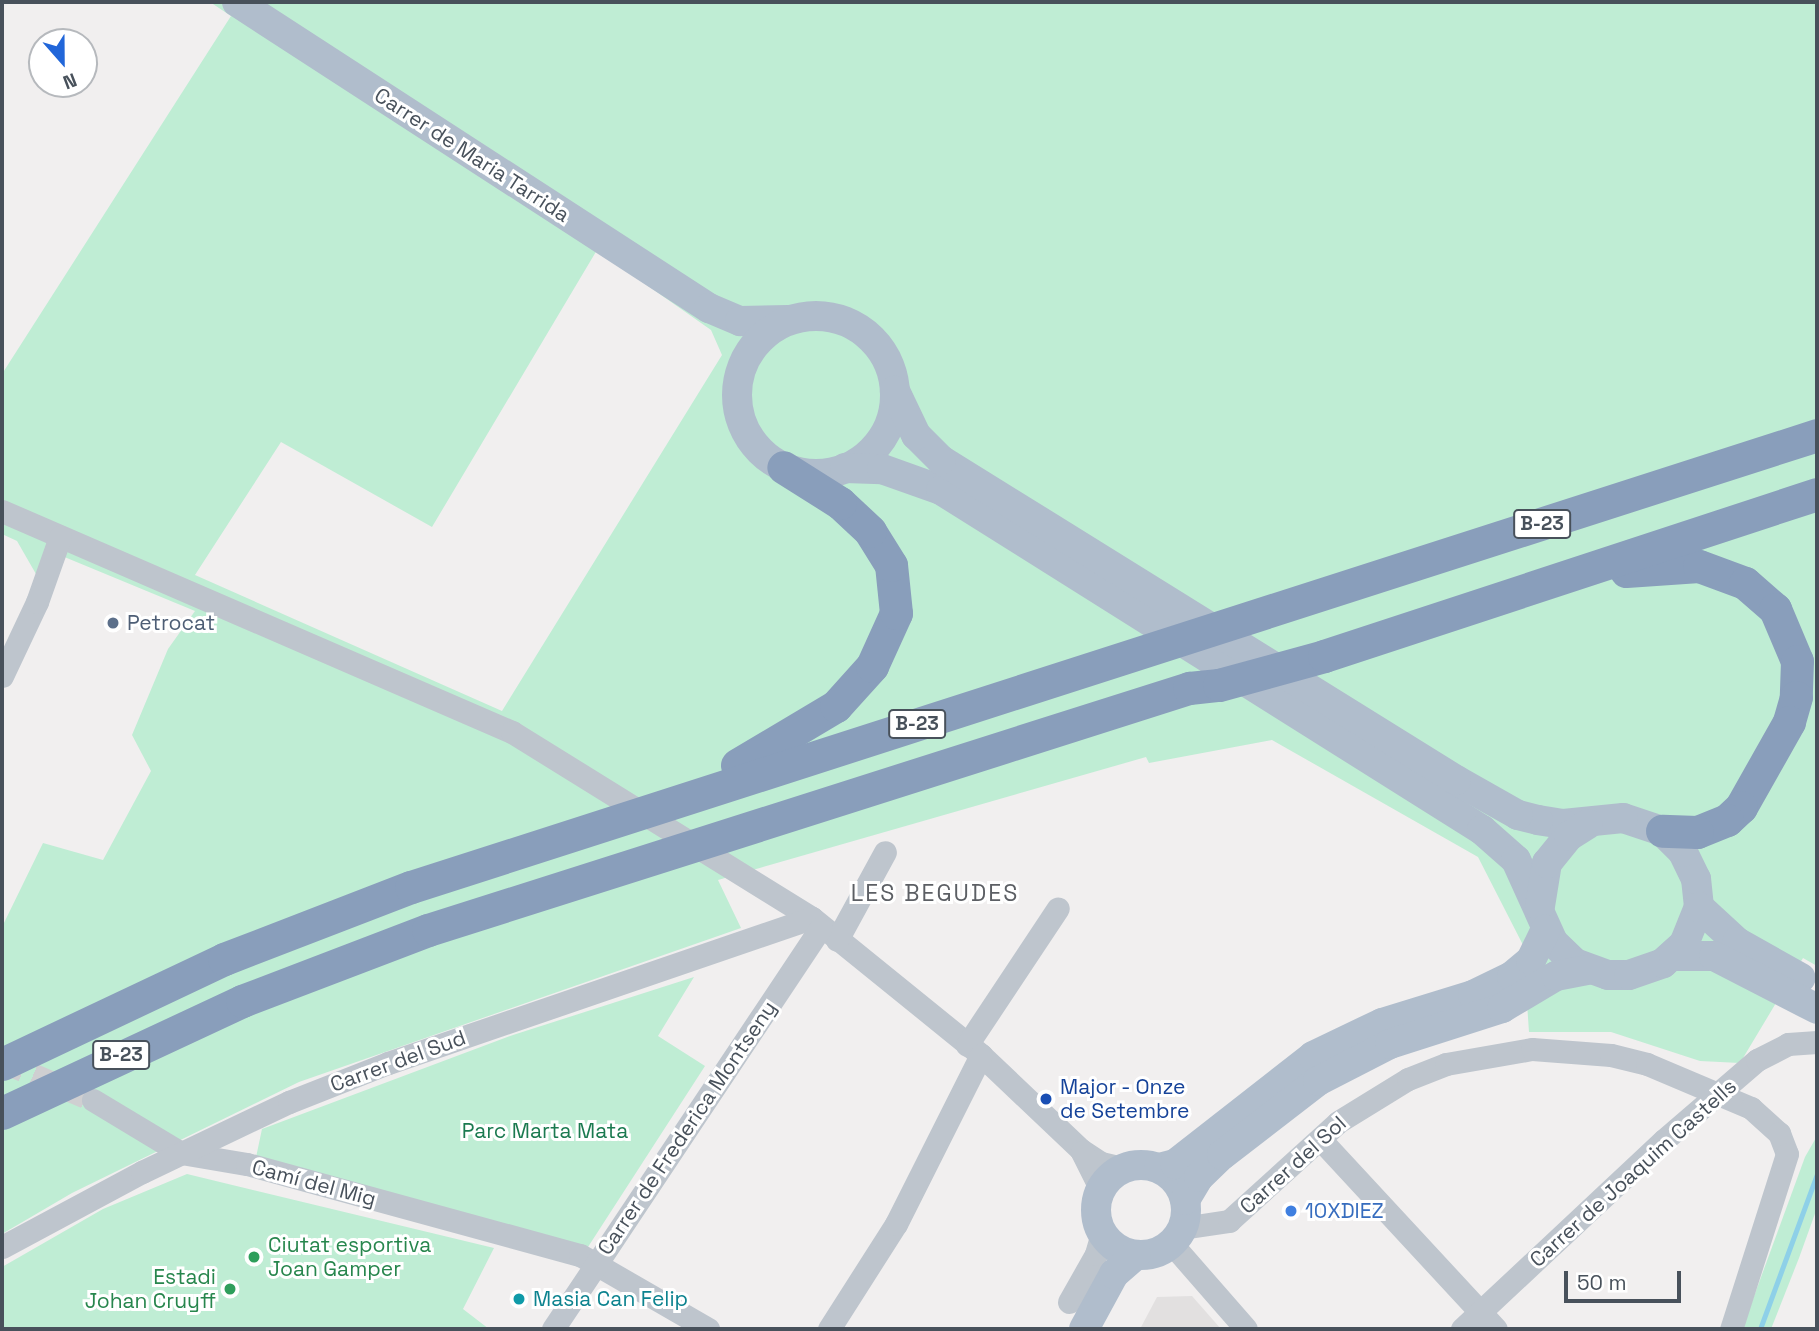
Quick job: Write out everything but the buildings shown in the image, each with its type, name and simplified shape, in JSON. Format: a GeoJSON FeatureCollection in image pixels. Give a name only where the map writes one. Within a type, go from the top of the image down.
{"type":"FeatureCollection","features":[{"type":"Feature","properties":{"kind":"highway"},"geometry":{"type":"LineString","coordinates":[[1597,507],[1720,449],[1817,412]]}},
{"type":"Feature","properties":{"kind":"highway","name":"B-23"},"geometry":{"type":"LineString","coordinates":[[2,1064],[282,934],[620,818],[687,792],[1146,651],[1817,435]]}},
{"type":"Feature","properties":{"kind":"highway"},"geometry":{"type":"LineString","coordinates":[[687,792],[761,753],[836,706],[872,666],[894,627],[895,581],[883,548],[856,516],[783,467]]}},
{"type":"Feature","properties":{"kind":"highway","name":"B-23"},"geometry":{"type":"LineString","coordinates":[[2,1113],[243,1001],[428,930],[1366,632],[1817,475]]}},
{"type":"Feature","properties":{"kind":"highway"},"geometry":{"type":"LineString","coordinates":[[1208,682],[1324,656],[1366,632],[1817,494]]}},
{"type":"Feature","properties":{"kind":"highway"},"geometry":{"type":"LineString","coordinates":[[1366,632],[1652,566],[1699,566],[1745,583],[1775,609],[1793,645],[1798,676],[1789,722],[1758,781],[1727,820],[1697,832],[1662,831]]}},
{"type":"Feature","properties":{"kind":"main road","name":"Carrer de Maria Tarrida"},"geometry":{"type":"LineString","coordinates":[[237,2],[709,308]]}},
{"type":"Feature","properties":{"kind":"main road"},"geometry":{"type":"LineString","coordinates":[[709,308],[740,321],[829,317],[860,329],[883,352],[895,391],[916,435],[953,469],[1508,809],[1538,820],[1588,824],[1623,818],[1662,831],[1691,865],[1699,907],[1692,931],[1674,956]]}},
{"type":"Feature","properties":{"kind":"main road"},"geometry":{"type":"LineString","coordinates":[[709,308],[728,337],[740,370]]}},
{"type":"Feature","properties":{"kind":"main road"},"geometry":{"type":"LineString","coordinates":[[788,320],[759,340],[740,370],[736,399],[743,427],[759,451],[783,467],[819,474],[845,468],[882,469],[928,483],[1310,719],[1500,842],[1516,860],[1563,953],[1588,970]]}},
{"type":"Feature","properties":{"kind":"main road"},"geometry":{"type":"LineString","coordinates":[[845,468],[866,456],[887,430],[895,391]]}},
{"type":"Feature","properties":{"kind":"main road"},"geometry":{"type":"LineString","coordinates":[[1588,824],[1569,836],[1548,863],[1543,917],[1531,960],[1512,976],[1473,995],[1382,1023],[1313,1056],[1175,1164],[1159,1168],[1138,1164],[1122,1168],[1100,1188],[1095,1209],[1118,1245],[1155,1253],[1180,1224],[1199,1177],[1222,1155],[1318,1081],[1390,1044],[1502,1008],[1556,976],[1588,970],[1629,975],[1674,956],[1714,956],[1817,1009]]}},
{"type":"Feature","properties":{"kind":"main road"},"geometry":{"type":"LineString","coordinates":[[1699,907],[1737,942],[1817,988]]}},
{"type":"Feature","properties":{"kind":"main road"},"geometry":{"type":"LineString","coordinates":[[1159,1168],[1176,1181],[1180,1224]]}},
{"type":"Feature","properties":{"kind":"main road"},"geometry":{"type":"LineString","coordinates":[[1084,1329],[1105,1289],[1118,1245]]}},
{"type":"Feature","properties":{"kind":"street"},"geometry":{"type":"LineString","coordinates":[[2,511],[512,732],[823,928],[974,1050],[1081,1150],[1101,1163],[1122,1168]]}},
{"type":"Feature","properties":{"kind":"street"},"geometry":{"type":"LineString","coordinates":[[2,676],[37,602],[60,537]]}},
{"type":"Feature","properties":{"kind":"street","name":"Carrer de Frederica Montseny"},"geometry":{"type":"LineString","coordinates":[[553,1329],[823,928],[885,852]]}},
{"type":"Feature","properties":{"kind":"street"},"geometry":{"type":"LineString","coordinates":[[829,1329],[896,1224],[974,1050],[1058,908]]}},
{"type":"Feature","properties":{"kind":"street","name":"Carrer del Sud"},"geometry":{"type":"LineString","coordinates":[[2,1247],[227,1130],[388,1063],[823,928]]}},
{"type":"Feature","properties":{"kind":"street"},"geometry":{"type":"LineString","coordinates":[[1749,972],[1774,997],[1817,1023]]}},
{"type":"Feature","properties":{"kind":"street","name":"Carrer de Joaquim Castells"},"geometry":{"type":"LineString","coordinates":[[1462,1329],[1664,1140],[1772,1050],[1817,1042]]}},
{"type":"Feature","properties":{"kind":"street","name":"Carrer del Sol"},"geometry":{"type":"LineString","coordinates":[[1180,1224],[1229,1222],[1338,1122],[1408,1079],[1458,1061],[1532,1049],[1570,1050],[1635,1061],[1751,1108],[1779,1133],[1787,1154],[1731,1329]]}},
{"type":"Feature","properties":{"kind":"street","name":"Camí del Mig"},"geometry":{"type":"LineString","coordinates":[[93,1100],[181,1153],[235,1162],[597,1263],[708,1329]]}},
{"type":"Feature","properties":{"kind":"street","name":"Camí del Mig"},"geometry":{"type":"LineString","coordinates":[[227,1130],[235,1162]]}},
{"type":"Feature","properties":{"kind":"street"},"geometry":{"type":"LineString","coordinates":[[1320,1139],[1496,1329]]}},
{"type":"Feature","properties":{"kind":"street"},"geometry":{"type":"LineString","coordinates":[[1081,1150],[1100,1188]]}},
{"type":"Feature","properties":{"kind":"street"},"geometry":{"type":"LineString","coordinates":[[1180,1224],[1246,1329]]}},
{"type":"Feature","properties":{"kind":"street"},"geometry":{"type":"LineString","coordinates":[[1069,1302],[1096,1254],[1118,1245]]}},
{"type":"Feature","properties":{"kind":"shaded area"},"geometry":{"type":"Polygon","coordinates":[[[1192,1296],[1221,1329],[1140,1329],[1157,1297],[1192,1296]]]}},
{"type":"Feature","properties":{"kind":"green space"},"geometry":{"type":"Polygon","coordinates":[[[210,2],[1817,2],[1817,966],[1803,958],[1740,1063],[1700,1061],[1611,1032],[1529,1032],[1523,945],[1478,857],[1272,740],[1149,763],[1146,757],[718,880],[741,928],[299,1082],[72,1193],[2,1234],[2,927],[43,843],[103,860],[151,771],[132,735],[168,649],[195,611],[62,556],[40,581],[17,541],[2,534],[2,374],[231,16],[210,2]],[[597,250],[432,527],[281,442],[195,575],[502,711],[722,355],[711,330],[597,250]]]}},
{"type":"Feature","properties":{"kind":"green space","name":"Parc Marta Mata"},"geometry":{"type":"Polygon","coordinates":[[[694,977],[658,1036],[705,1066],[588,1247],[255,1162],[262,1129],[513,1035],[694,977]]]}},
{"type":"Feature","properties":{"kind":"green space"},"geometry":{"type":"Polygon","coordinates":[[[1817,1136],[1817,1208],[1799,1258],[1771,1329],[1742,1329],[1805,1157],[1817,1136]]]}},
{"type":"Feature","properties":{"kind":"green space","name":"Ciutat esportiva Joan Gamper"},"geometry":{"type":"Polygon","coordinates":[[[187,1174],[494,1248],[463,1309],[489,1329],[2,1329],[2,1267],[103,1209],[187,1174]]]}},
{"type":"Feature","properties":{"kind":"waterway"},"geometry":{"type":"LineString","coordinates":[[1760,1329],[1817,1174]]}},
{"type":"Feature","properties":{"kind":"tunnel"},"geometry":{"type":"LineString","coordinates":[[2,1061],[93,1100]]}},
{"type":"Feature","properties":{"kind":"place","name":"Petrocat"},"geometry":{"type":"Point","coordinates":[113,623]}},
{"type":"Feature","properties":{"kind":"place","name":"Major - Onze de Setembre"},"geometry":{"type":"Point","coordinates":[1046,1099]}},
{"type":"Feature","properties":{"kind":"place","name":"10XDIEZ"},"geometry":{"type":"Point","coordinates":[1291,1211]}},
{"type":"Feature","properties":{"kind":"place","name":"Ciutat esportiva Joan Gamper"},"geometry":{"type":"Point","coordinates":[254,1257]}},
{"type":"Feature","properties":{"kind":"place","name":"Estadi Johan Cruyff"},"geometry":{"type":"Point","coordinates":[230,1289]}},
{"type":"Feature","properties":{"kind":"place","name":"Masia Can Felip"},"geometry":{"type":"Point","coordinates":[519,1299]}},
{"type":"Feature","properties":{"kind":"district","name":"LES BEGUDES"},"geometry":{"type":"Point","coordinates":[935,893]}}]}
